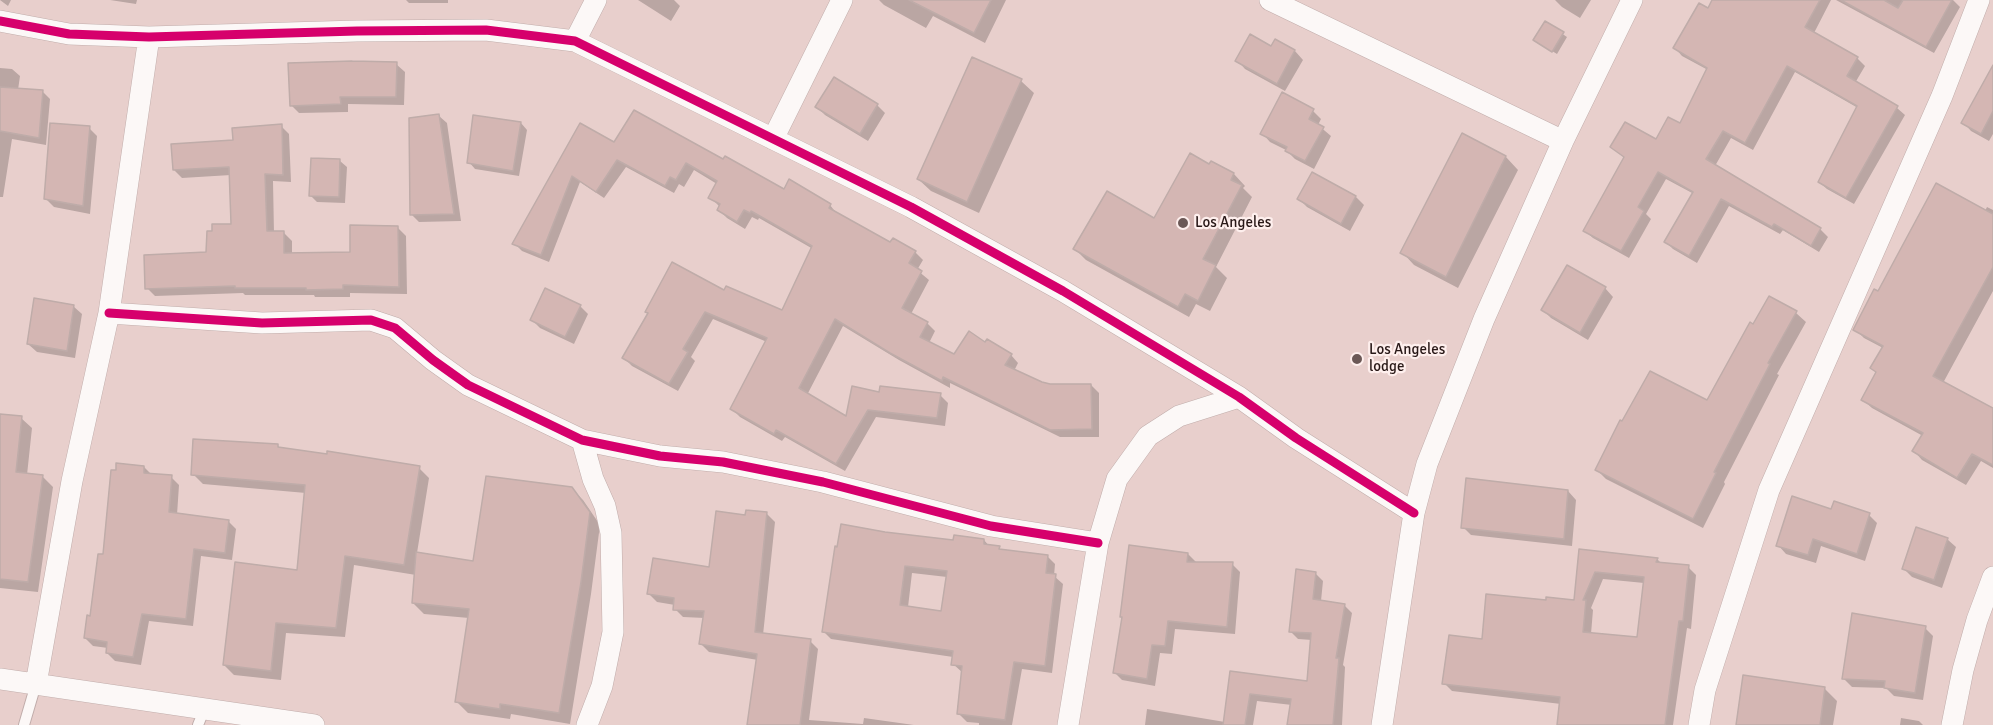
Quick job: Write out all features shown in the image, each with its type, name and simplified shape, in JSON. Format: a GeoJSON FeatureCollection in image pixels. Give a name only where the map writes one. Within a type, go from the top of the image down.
{"type":"FeatureCollection","features":[{"type":"Feature","properties":{"kind":"street"},"geometry":{"type":"LineString","coordinates":[[575,41],[596,0]]}},
{"type":"Feature","properties":{"kind":"street"},"geometry":{"type":"LineString","coordinates":[[773,139],[842,0]]}},
{"type":"Feature","properties":{"kind":"street"},"geometry":{"type":"LineString","coordinates":[[1270,0],[1563,141]]}},
{"type":"Feature","properties":{"kind":"street"},"geometry":{"type":"LineString","coordinates":[[1382,725],[1414,513],[1427,464],[1484,319],[1563,141],[1632,0]]}},
{"type":"Feature","properties":{"kind":"street"},"geometry":{"type":"LineString","coordinates":[[1699,725],[1705,690],[1769,490],[1942,96],[1979,0]]}},
{"type":"Feature","properties":{"kind":"street"},"geometry":{"type":"LineString","coordinates":[[0,21],[69,34],[149,37],[486,30],[575,41],[932,218],[1063,291],[1239,397],[1296,438],[1414,513]]}},
{"type":"Feature","properties":{"kind":"street"},"geometry":{"type":"LineString","coordinates":[[36,684],[72,481],[109,313],[149,37]]}},
{"type":"Feature","properties":{"kind":"street"},"geometry":{"type":"LineString","coordinates":[[109,313],[262,323],[371,320],[395,328],[433,360],[468,385],[582,440],[660,456],[734,464],[823,482],[991,526],[1098,543]]}},
{"type":"Feature","properties":{"kind":"street"},"geometry":{"type":"LineString","coordinates":[[1068,725],[1098,543],[1117,479],[1148,436],[1179,416],[1239,397]]}},
{"type":"Feature","properties":{"kind":"street"},"geometry":{"type":"LineString","coordinates":[[582,440],[611,533],[613,632],[602,686],[587,725]]}},
{"type":"Feature","properties":{"kind":"street"},"geometry":{"type":"LineString","coordinates":[[1952,725],[1963,670],[1977,620],[1993,577]]}},
{"type":"Feature","properties":{"kind":"street"},"geometry":{"type":"LineString","coordinates":[[0,679],[202,716],[314,725]]}},
{"type":"Feature","properties":{"kind":"lane"},"geometry":{"type":"LineString","coordinates":[[24,725],[36,684]]}},
{"type":"Feature","properties":{"kind":"building"},"geometry":{"type":"Polygon","coordinates":[[[909,0],[991,0],[974,33],[909,0]]]}},
{"type":"Feature","properties":{"kind":"building"},"geometry":{"type":"Polygon","coordinates":[[[1712,0],[1820,0],[1805,27],[1858,57],[1847,76],[1898,106],[1846,198],[1818,182],[1857,106],[1787,66],[1745,143],[1723,131],[1706,159],[1821,228],[1811,246],[1774,224],[1772,227],[1721,199],[1689,256],[1664,242],[1693,192],[1658,172],[1638,207],[1644,211],[1621,251],[1583,231],[1624,157],[1610,147],[1625,122],[1656,139],[1668,117],[1680,123],[1707,68],[1673,48],[1699,3],[1708,8],[1712,0]]]}},
{"type":"Feature","properties":{"kind":"building"},"geometry":{"type":"Polygon","coordinates":[[[1841,0],[1884,0],[1898,8],[1903,0],[1952,0],[1926,47],[1841,0]]]}},
{"type":"Feature","properties":{"kind":"building"},"geometry":{"type":"Polygon","coordinates":[[[1545,21],[1564,32],[1552,52],[1533,40],[1545,21]]]}},
{"type":"Feature","properties":{"kind":"building"},"geometry":{"type":"Polygon","coordinates":[[[1250,34],[1271,46],[1275,39],[1295,50],[1277,84],[1235,61],[1250,34]]]}},
{"type":"Feature","properties":{"kind":"building"},"geometry":{"type":"Polygon","coordinates":[[[972,57],[1022,79],[967,202],[917,179],[972,57]]]}},
{"type":"Feature","properties":{"kind":"building"},"geometry":{"type":"Polygon","coordinates":[[[397,62],[396,97],[340,97],[341,104],[290,106],[288,63],[397,62]]]}},
{"type":"Feature","properties":{"kind":"building"},"geometry":{"type":"Polygon","coordinates":[[[1993,65],[1993,111],[1981,134],[1961,123],[1993,65]]]}},
{"type":"Feature","properties":{"kind":"building"},"geometry":{"type":"Polygon","coordinates":[[[834,77],[878,104],[860,134],[815,107],[834,77]]]}},
{"type":"Feature","properties":{"kind":"building"},"geometry":{"type":"Polygon","coordinates":[[[0,87],[43,90],[39,138],[0,131],[0,87]]]}},
{"type":"Feature","properties":{"kind":"building"},"geometry":{"type":"Polygon","coordinates":[[[1282,92],[1314,109],[1309,119],[1324,127],[1305,161],[1285,151],[1287,147],[1260,134],[1282,92]]]}},
{"type":"Feature","properties":{"kind":"building"},"geometry":{"type":"Polygon","coordinates":[[[634,110],[723,159],[725,156],[784,189],[789,179],[831,204],[829,208],[890,242],[893,238],[916,251],[909,263],[922,271],[902,308],[928,322],[920,337],[954,354],[969,331],[985,342],[987,339],[1012,354],[1005,365],[1042,382],[1091,384],[1092,429],[1050,430],[943,377],[942,381],[890,353],[835,319],[799,388],[846,416],[852,386],[879,392],[880,386],[941,393],[937,418],[868,410],[836,464],[776,430],[774,434],[730,409],[767,338],[705,312],[683,349],[688,352],[669,384],[622,358],[648,313],[645,312],[672,262],[724,290],[726,286],[782,310],[812,246],[751,211],[750,213],[744,210],[737,222],[717,210],[720,204],[708,198],[717,181],[686,163],[676,180],[670,177],[665,186],[617,160],[596,192],[572,176],[541,255],[512,244],[580,123],[614,142],[634,110]]]}},
{"type":"Feature","properties":{"kind":"building"},"geometry":{"type":"Polygon","coordinates":[[[439,114],[454,214],[410,215],[409,118],[439,114]]]}},
{"type":"Feature","properties":{"kind":"building"},"geometry":{"type":"Polygon","coordinates":[[[473,115],[521,122],[513,171],[467,163],[473,115]]]}},
{"type":"Feature","properties":{"kind":"building"},"geometry":{"type":"Polygon","coordinates":[[[50,123],[90,126],[83,206],[44,199],[50,123]]]}},
{"type":"Feature","properties":{"kind":"building"},"geometry":{"type":"Polygon","coordinates":[[[282,124],[283,175],[265,174],[267,231],[284,231],[284,253],[350,252],[350,225],[398,226],[399,287],[343,285],[343,289],[306,290],[306,288],[235,288],[235,286],[145,289],[144,255],[206,252],[207,231],[212,231],[212,224],[231,224],[229,167],[173,170],[171,144],[233,140],[232,128],[282,124]]]}},
{"type":"Feature","properties":{"kind":"building"},"geometry":{"type":"Polygon","coordinates":[[[1462,133],[1506,156],[1446,277],[1400,253],[1462,133]]]}},
{"type":"Feature","properties":{"kind":"building"},"geometry":{"type":"Polygon","coordinates":[[[1190,153],[1209,164],[1211,161],[1234,173],[1231,180],[1242,185],[1203,259],[1216,265],[1198,301],[1185,294],[1178,307],[1073,249],[1107,191],[1154,218],[1190,153]]]}},
{"type":"Feature","properties":{"kind":"building"},"geometry":{"type":"Polygon","coordinates":[[[311,158],[340,159],[339,197],[309,196],[311,158]]]}},
{"type":"Feature","properties":{"kind":"building"},"geometry":{"type":"Polygon","coordinates":[[[1312,172],[1356,196],[1341,224],[1297,199],[1312,172]]]}},
{"type":"Feature","properties":{"kind":"building"},"geometry":{"type":"Polygon","coordinates":[[[1936,183],[1993,214],[1993,267],[1933,376],[1993,408],[1993,465],[1972,454],[1957,478],[1912,451],[1923,433],[1861,400],[1876,372],[1870,368],[1883,346],[1853,330],[1874,289],[1878,291],[1936,183]]]}},
{"type":"Feature","properties":{"kind":"building"},"geometry":{"type":"Polygon","coordinates":[[[1567,265],[1606,287],[1580,333],[1541,310],[1567,265]]]}},
{"type":"Feature","properties":{"kind":"building"},"geometry":{"type":"Polygon","coordinates":[[[545,288],[581,305],[565,337],[530,320],[545,288]]]}},
{"type":"Feature","properties":{"kind":"building"},"geometry":{"type":"Polygon","coordinates":[[[1769,296],[1797,311],[1768,363],[1770,364],[1714,472],[1716,473],[1693,519],[1595,470],[1620,420],[1622,421],[1650,371],[1707,400],[1750,322],[1753,324],[1769,296]]]}},
{"type":"Feature","properties":{"kind":"building"},"geometry":{"type":"Polygon","coordinates":[[[34,298],[74,305],[67,351],[27,344],[34,298]]]}},
{"type":"Feature","properties":{"kind":"building"},"geometry":{"type":"Polygon","coordinates":[[[0,414],[22,416],[16,472],[43,475],[28,582],[0,579],[0,414]]]}},
{"type":"Feature","properties":{"kind":"building"},"geometry":{"type":"Polygon","coordinates":[[[193,439],[278,444],[278,447],[327,454],[327,451],[420,466],[404,565],[345,556],[336,628],[276,623],[271,671],[223,665],[235,562],[297,570],[305,485],[191,475],[193,439]]]}},
{"type":"Feature","properties":{"kind":"building"},"geometry":{"type":"Polygon","coordinates":[[[116,463],[144,466],[144,473],[172,475],[169,512],[229,520],[225,553],[194,549],[186,619],[142,614],[133,657],[106,653],[107,642],[84,638],[87,615],[90,616],[98,554],[103,554],[111,470],[116,470],[116,463]]]}},
{"type":"Feature","properties":{"kind":"building"},"geometry":{"type":"Polygon","coordinates":[[[486,476],[572,487],[590,512],[559,713],[500,704],[500,709],[455,702],[469,609],[412,603],[416,552],[473,561],[486,476]]]}},
{"type":"Feature","properties":{"kind":"building"},"geometry":{"type":"Polygon","coordinates":[[[1466,478],[1568,490],[1564,539],[1461,528],[1466,478]]]}},
{"type":"Feature","properties":{"kind":"building"},"geometry":{"type":"Polygon","coordinates":[[[1792,496],[1831,509],[1834,501],[1870,513],[1857,554],[1813,539],[1808,555],[1776,546],[1792,496]]]}},
{"type":"Feature","properties":{"kind":"building"},"geometry":{"type":"Polygon","coordinates":[[[746,510],[767,512],[755,632],[811,639],[800,725],[747,725],[757,654],[699,644],[704,611],[673,610],[674,598],[647,594],[653,558],[709,567],[716,511],[745,515],[746,510]]]}},
{"type":"Feature","properties":{"kind":"building"},"geometry":{"type":"Polygon","coordinates":[[[841,524],[953,540],[954,535],[984,539],[984,544],[1000,546],[999,549],[1048,555],[1046,573],[1056,574],[1045,666],[1014,662],[1005,720],[957,714],[962,666],[951,665],[953,651],[822,632],[835,546],[837,547],[841,524]],[[905,566],[900,605],[941,611],[947,571],[905,566]]]}},
{"type":"Feature","properties":{"kind":"building"},"geometry":{"type":"Polygon","coordinates":[[[1916,527],[1948,538],[1934,580],[1902,569],[1916,527]]]}},
{"type":"Feature","properties":{"kind":"building"},"geometry":{"type":"Polygon","coordinates":[[[1129,545],[1188,553],[1187,562],[1233,562],[1227,627],[1168,621],[1165,646],[1152,645],[1147,679],[1113,673],[1122,617],[1120,617],[1129,545]]]}},
{"type":"Feature","properties":{"kind":"building"},"geometry":{"type":"Polygon","coordinates":[[[1579,549],[1658,558],[1656,562],[1689,565],[1683,621],[1679,621],[1665,725],[1557,725],[1560,697],[1442,684],[1449,635],[1482,639],[1486,594],[1546,600],[1546,597],[1574,600],[1579,549]],[[1595,572],[1583,600],[1586,600],[1583,632],[1637,637],[1644,577],[1595,572]]]}},
{"type":"Feature","properties":{"kind":"building"},"geometry":{"type":"Polygon","coordinates":[[[1296,569],[1316,572],[1313,599],[1345,604],[1336,658],[1339,658],[1333,725],[1287,725],[1291,699],[1250,694],[1245,725],[1223,725],[1230,671],[1307,681],[1311,633],[1289,632],[1296,569]]]}},
{"type":"Feature","properties":{"kind":"building"},"geometry":{"type":"Polygon","coordinates":[[[1852,613],[1926,626],[1915,693],[1884,688],[1885,681],[1842,679],[1852,613]]]}},
{"type":"Feature","properties":{"kind":"building"},"geometry":{"type":"Polygon","coordinates":[[[1743,675],[1825,687],[1820,725],[1736,725],[1743,675]]]}},
{"type":"Feature","properties":{"kind":"cycle path"},"geometry":{"type":"LineString","coordinates":[[0,21],[69,34],[149,37],[486,30],[575,41],[911,207],[1063,291],[1239,397],[1296,438],[1414,513]]}},
{"type":"Feature","properties":{"kind":"cycle path"},"geometry":{"type":"LineString","coordinates":[[109,313],[262,323],[371,320],[395,328],[433,360],[468,385],[582,440],[660,456],[723,462],[823,482],[991,526],[1098,543]]}},
{"type":"Feature","properties":{"kind":"place","name":"Los Angeles"},"geometry":{"type":"Point","coordinates":[1183,223]}},
{"type":"Feature","properties":{"kind":"place","name":"Los Angeles lodge"},"geometry":{"type":"Point","coordinates":[1357,359]}}]}
